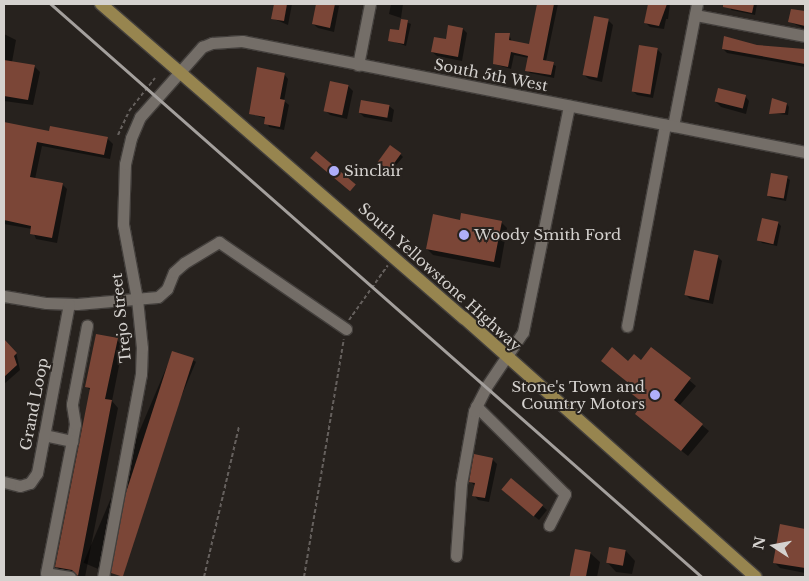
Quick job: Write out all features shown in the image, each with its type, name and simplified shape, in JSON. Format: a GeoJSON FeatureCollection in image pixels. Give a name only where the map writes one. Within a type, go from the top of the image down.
{"type":"FeatureCollection","features":[{"type":"Feature","properties":{"kind":"main road","name":"South Yellowstone Highway"},"geometry":{"type":"LineString","coordinates":[[102,4],[394,257],[756,577]]}},
{"type":"Feature","properties":{"kind":"street"},"geometry":{"type":"LineString","coordinates":[[358,65],[370,4]]}},
{"type":"Feature","properties":{"kind":"street"},"geometry":{"type":"LineString","coordinates":[[627,326],[669,125],[696,9],[805,36]]}},
{"type":"Feature","properties":{"kind":"street","name":"South 5th West"},"geometry":{"type":"LineString","coordinates":[[180,70],[202,47],[228,40],[805,152]]}},
{"type":"Feature","properties":{"kind":"street","name":"Trejo Street"},"geometry":{"type":"LineString","coordinates":[[103,577],[141,374],[142,348],[137,299],[123,224],[125,164],[131,138],[140,117],[180,70]]}},
{"type":"Feature","properties":{"kind":"street"},"geometry":{"type":"LineString","coordinates":[[456,556],[461,484],[476,406],[486,387],[508,359],[523,332],[569,106]]}},
{"type":"Feature","properties":{"kind":"street"},"geometry":{"type":"LineString","coordinates":[[4,296],[46,303],[69,304],[137,299],[163,294],[174,272],[184,262],[219,242],[346,329]]}},
{"type":"Feature","properties":{"kind":"street","name":"Grand Loop"},"geometry":{"type":"LineString","coordinates":[[4,482],[20,486],[30,482],[37,473],[69,304]]}},
{"type":"Feature","properties":{"kind":"street"},"geometry":{"type":"LineString","coordinates":[[70,577],[46,573],[75,424],[72,404],[87,325]]}},
{"type":"Feature","properties":{"kind":"street"},"geometry":{"type":"LineString","coordinates":[[476,406],[565,494],[549,525]]}},
{"type":"Feature","properties":{"kind":"street"},"geometry":{"type":"LineString","coordinates":[[44,434],[72,441]]}},
{"type":"Feature","properties":{"kind":"path"},"geometry":{"type":"LineString","coordinates":[[304,577],[346,329],[354,311],[394,257]]}},
{"type":"Feature","properties":{"kind":"path"},"geometry":{"type":"LineString","coordinates":[[204,577],[239,427]]}},
{"type":"Feature","properties":{"kind":"building"},"geometry":{"type":"Polygon","coordinates":[[[274,4],[287,4],[284,21],[271,19],[274,4]]]}},
{"type":"Feature","properties":{"kind":"building"},"geometry":{"type":"Polygon","coordinates":[[[316,4],[335,4],[330,28],[312,24],[316,4]]]}},
{"type":"Feature","properties":{"kind":"building"},"geometry":{"type":"Polygon","coordinates":[[[537,4],[554,4],[543,60],[554,62],[551,75],[525,71],[528,56],[511,52],[508,67],[493,64],[495,33],[510,33],[509,40],[529,44],[537,4]]]}},
{"type":"Feature","properties":{"kind":"building"},"geometry":{"type":"Polygon","coordinates":[[[648,4],[667,4],[659,26],[644,23],[648,4]]]}},
{"type":"Feature","properties":{"kind":"building"},"geometry":{"type":"Polygon","coordinates":[[[723,4],[754,4],[752,13],[723,7],[723,4]]]}},
{"type":"Feature","properties":{"kind":"building"},"geometry":{"type":"Polygon","coordinates":[[[791,9],[805,11],[805,26],[788,22],[791,9]]]}},
{"type":"Feature","properties":{"kind":"building"},"geometry":{"type":"Polygon","coordinates":[[[594,16],[609,19],[597,78],[583,75],[594,16]]]}},
{"type":"Feature","properties":{"kind":"building"},"geometry":{"type":"Polygon","coordinates":[[[401,19],[408,20],[404,44],[388,41],[390,29],[399,30],[401,19]]]}},
{"type":"Feature","properties":{"kind":"building"},"geometry":{"type":"Polygon","coordinates":[[[448,25],[463,28],[458,57],[431,52],[434,37],[446,39],[448,25]]]}},
{"type":"Feature","properties":{"kind":"building"},"geometry":{"type":"Polygon","coordinates":[[[724,36],[757,45],[805,49],[805,64],[722,49],[724,36]]]}},
{"type":"Feature","properties":{"kind":"building"},"geometry":{"type":"Polygon","coordinates":[[[639,45],[658,48],[650,94],[632,91],[639,45]]]}},
{"type":"Feature","properties":{"kind":"building"},"geometry":{"type":"Polygon","coordinates":[[[4,60],[35,65],[28,100],[4,96],[4,60]]]}},
{"type":"Feature","properties":{"kind":"building"},"geometry":{"type":"Polygon","coordinates":[[[257,67],[285,73],[280,99],[285,100],[280,127],[264,124],[265,117],[249,114],[257,67]]]}},
{"type":"Feature","properties":{"kind":"building"},"geometry":{"type":"Polygon","coordinates":[[[330,81],[349,85],[342,115],[324,111],[330,81]]]}},
{"type":"Feature","properties":{"kind":"building"},"geometry":{"type":"Polygon","coordinates":[[[718,88],[746,95],[743,109],[715,102],[718,88]]]}},
{"type":"Feature","properties":{"kind":"building"},"geometry":{"type":"Polygon","coordinates":[[[772,98],[787,103],[785,113],[769,114],[772,98]]]}},
{"type":"Feature","properties":{"kind":"building"},"geometry":{"type":"Polygon","coordinates":[[[361,100],[390,105],[387,118],[359,113],[361,100]]]}},
{"type":"Feature","properties":{"kind":"building"},"geometry":{"type":"Polygon","coordinates":[[[4,122],[49,131],[50,126],[108,137],[104,155],[37,142],[30,177],[63,183],[52,238],[30,234],[31,226],[4,220],[4,122]]]}},
{"type":"Feature","properties":{"kind":"building"},"geometry":{"type":"Polygon","coordinates":[[[390,145],[401,153],[389,170],[378,162],[390,145]]]}},
{"type":"Feature","properties":{"kind":"building"},"geometry":{"type":"Polygon","coordinates":[[[316,151],[356,184],[350,191],[310,158],[316,151]]]}},
{"type":"Feature","properties":{"kind":"building"},"geometry":{"type":"Polygon","coordinates":[[[771,173],[788,176],[784,199],[767,196],[771,173]]]}},
{"type":"Feature","properties":{"kind":"building","name":"Woody Smith Ford"},"geometry":{"type":"Polygon","coordinates":[[[461,213],[502,221],[494,262],[426,249],[433,214],[460,220],[461,213]]]}},
{"type":"Feature","properties":{"kind":"building"},"geometry":{"type":"Polygon","coordinates":[[[762,218],[779,222],[773,244],[757,240],[762,218]]]}},
{"type":"Feature","properties":{"kind":"building"},"geometry":{"type":"Polygon","coordinates":[[[694,250],[718,255],[709,300],[684,295],[694,250]]]}},
{"type":"Feature","properties":{"kind":"building"},"geometry":{"type":"Polygon","coordinates":[[[96,334],[118,338],[105,399],[112,400],[78,576],[72,570],[55,567],[90,388],[85,387],[96,334]]]}},
{"type":"Feature","properties":{"kind":"building"},"geometry":{"type":"Polygon","coordinates":[[[4,339],[17,353],[14,356],[17,365],[4,377],[4,339]]]}},
{"type":"Feature","properties":{"kind":"building","name":"Stone's Town and Country Motors"},"geometry":{"type":"Polygon","coordinates":[[[612,347],[628,361],[634,354],[641,360],[651,347],[691,378],[674,400],[703,424],[681,451],[635,414],[643,403],[627,390],[631,385],[601,361],[612,347]]]}},
{"type":"Feature","properties":{"kind":"building"},"geometry":{"type":"Polygon","coordinates":[[[172,351],[194,358],[123,577],[101,570],[172,351]]]}},
{"type":"Feature","properties":{"kind":"building"},"geometry":{"type":"Polygon","coordinates":[[[474,454],[493,458],[485,498],[472,496],[475,483],[469,482],[474,454]]]}},
{"type":"Feature","properties":{"kind":"building"},"geometry":{"type":"Polygon","coordinates":[[[511,478],[543,505],[534,516],[501,489],[511,478]]]}},
{"type":"Feature","properties":{"kind":"building"},"geometry":{"type":"Polygon","coordinates":[[[780,524],[805,529],[805,568],[773,563],[780,524]]]}},
{"type":"Feature","properties":{"kind":"building"},"geometry":{"type":"Polygon","coordinates":[[[609,547],[626,550],[623,566],[606,563],[609,547]]]}},
{"type":"Feature","properties":{"kind":"building"},"geometry":{"type":"Polygon","coordinates":[[[575,549],[591,552],[586,577],[570,576],[575,549]]]}},
{"type":"Feature","properties":{"kind":"railway"},"geometry":{"type":"LineString","coordinates":[[51,4],[702,577]]}},
{"type":"Feature","properties":{"kind":"place","name":"Sinclair"},"geometry":{"type":"Point","coordinates":[334,171]}},
{"type":"Feature","properties":{"kind":"place","name":"Woody Smith Ford"},"geometry":{"type":"Point","coordinates":[464,235]}},
{"type":"Feature","properties":{"kind":"place","name":"Stone's Town and Country Motors"},"geometry":{"type":"Point","coordinates":[655,395]}}]}
